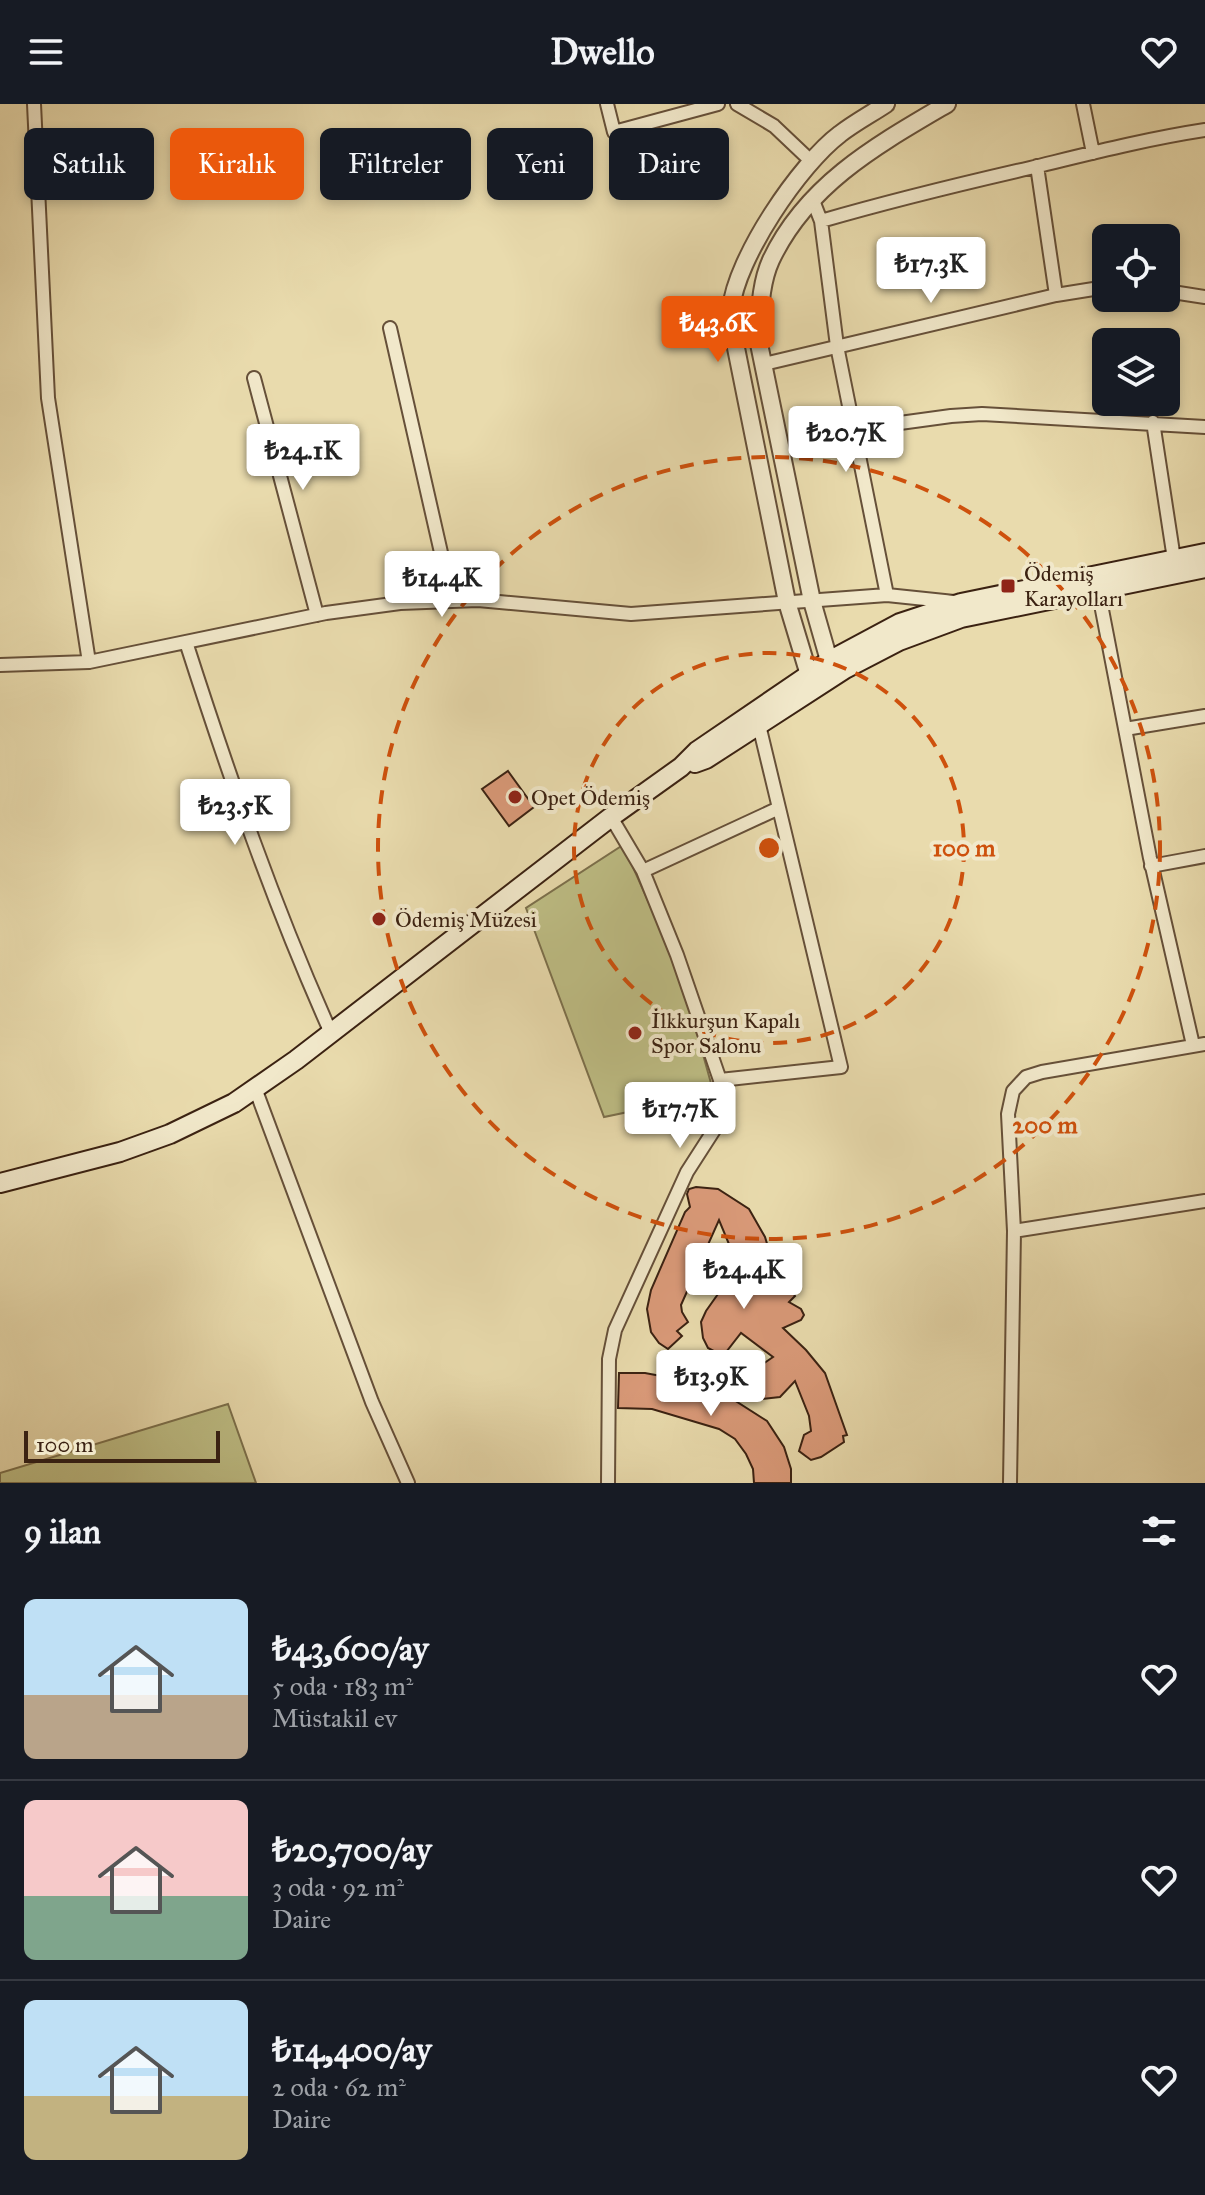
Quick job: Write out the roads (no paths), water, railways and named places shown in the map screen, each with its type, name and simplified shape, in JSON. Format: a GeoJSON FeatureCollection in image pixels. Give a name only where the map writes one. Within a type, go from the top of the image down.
{"type":"FeatureCollection","features":[{"type":"Feature","properties":{"kind":"main road"},"geometry":{"type":"LineString","coordinates":[[0,1183],[120,1152],[234,1103],[681,767],[697,751],[811,682],[900,623],[961,603],[1205,553]]}},
{"type":"Feature","properties":{"kind":"main road"},"geometry":{"type":"LineString","coordinates":[[831,669],[961,618],[1205,568]]}},
{"type":"Feature","properties":{"kind":"main road"},"geometry":{"type":"LineString","coordinates":[[681,767],[706,759],[759,725],[811,682]]}},
{"type":"Feature","properties":{"kind":"street"},"geometry":{"type":"LineString","coordinates":[[34,104],[48,398],[89,662]]}},
{"type":"Feature","properties":{"kind":"street"},"geometry":{"type":"LineString","coordinates":[[607,104],[614,132],[718,104]]}},
{"type":"Feature","properties":{"kind":"street"},"geometry":{"type":"LineString","coordinates":[[737,104],[774,126],[812,162]]}},
{"type":"Feature","properties":{"kind":"street"},"geometry":{"type":"LineString","coordinates":[[811,682],[787,602],[733,333],[731,309],[740,276],[754,245],[812,162],[837,135],[886,104]]}},
{"type":"Feature","properties":{"kind":"street"},"geometry":{"type":"LineString","coordinates":[[831,669],[812,601],[758,339],[761,303],[770,262],[812,198],[871,149],[947,104]]}},
{"type":"Feature","properties":{"kind":"street"},"geometry":{"type":"LineString","coordinates":[[1083,104],[1093,153]]}},
{"type":"Feature","properties":{"kind":"street"},"geometry":{"type":"LineString","coordinates":[[821,221],[888,201],[1205,130]]}},
{"type":"Feature","properties":{"kind":"street"},"geometry":{"type":"LineString","coordinates":[[1037,166],[1056,295]]}},
{"type":"Feature","properties":{"kind":"street"},"geometry":{"type":"LineString","coordinates":[[812,198],[821,221],[837,346],[887,595]]}},
{"type":"Feature","properties":{"kind":"street"},"geometry":{"type":"LineString","coordinates":[[764,364],[1092,289]]}},
{"type":"Feature","properties":{"kind":"street"},"geometry":{"type":"LineString","coordinates":[[1180,293],[1205,297]]}},
{"type":"Feature","properties":{"kind":"street"},"geometry":{"type":"LineString","coordinates":[[390,328],[452,601]]}},
{"type":"Feature","properties":{"kind":"street"},"geometry":{"type":"LineString","coordinates":[[254,378],[317,615]]}},
{"type":"Feature","properties":{"kind":"street"},"geometry":{"type":"LineString","coordinates":[[856,429],[982,414],[1205,427]]}},
{"type":"Feature","properties":{"kind":"street"},"geometry":{"type":"LineString","coordinates":[[1153,422],[1174,559]]}},
{"type":"Feature","properties":{"kind":"street"},"geometry":{"type":"LineString","coordinates":[[1010,1483],[1014,1231],[1008,1114],[1013,1091],[1026,1077],[1199,1044],[1151,866],[1098,589]]}},
{"type":"Feature","properties":{"kind":"street"},"geometry":{"type":"LineString","coordinates":[[0,665],[89,662],[317,615],[400,603],[478,600],[631,614],[887,595],[961,603]]}},
{"type":"Feature","properties":{"kind":"street"},"geometry":{"type":"LineString","coordinates":[[186,642],[234,793],[290,943],[331,1033]]}},
{"type":"Feature","properties":{"kind":"street"},"geometry":{"type":"LineString","coordinates":[[1125,729],[1205,716]]}},
{"type":"Feature","properties":{"kind":"street"},"geometry":{"type":"LineString","coordinates":[[720,1080],[841,1067],[759,725]]}},
{"type":"Feature","properties":{"kind":"street"},"geometry":{"type":"LineString","coordinates":[[643,871],[779,808]]}},
{"type":"Feature","properties":{"kind":"street"},"geometry":{"type":"LineString","coordinates":[[608,1483],[609,1359],[615,1330],[687,1172],[714,1130],[720,1107],[720,1080],[677,955],[643,871],[611,817]]}},
{"type":"Feature","properties":{"kind":"street"},"geometry":{"type":"LineString","coordinates":[[1151,866],[1205,856]]}},
{"type":"Feature","properties":{"kind":"street"},"geometry":{"type":"LineString","coordinates":[[255,1088],[372,1402],[408,1483]]}},
{"type":"Feature","properties":{"kind":"street"},"geometry":{"type":"LineString","coordinates":[[1014,1231],[1205,1201]]}},
{"type":"Feature","properties":{"kind":"place","name":"Ödemiş Karayolları"},"geometry":{"type":"Point","coordinates":[1008,586]}},
{"type":"Feature","properties":{"kind":"place","name":"Opet Ödemiş"},"geometry":{"type":"Point","coordinates":[515,797]}},
{"type":"Feature","properties":{"kind":"place","name":"Ödemiş Müzesi"},"geometry":{"type":"Point","coordinates":[379,919]}},
{"type":"Feature","properties":{"kind":"place","name":"İlkkurşun Kapalı Spor Salonu"},"geometry":{"type":"Point","coordinates":[635,1033]}}]}
